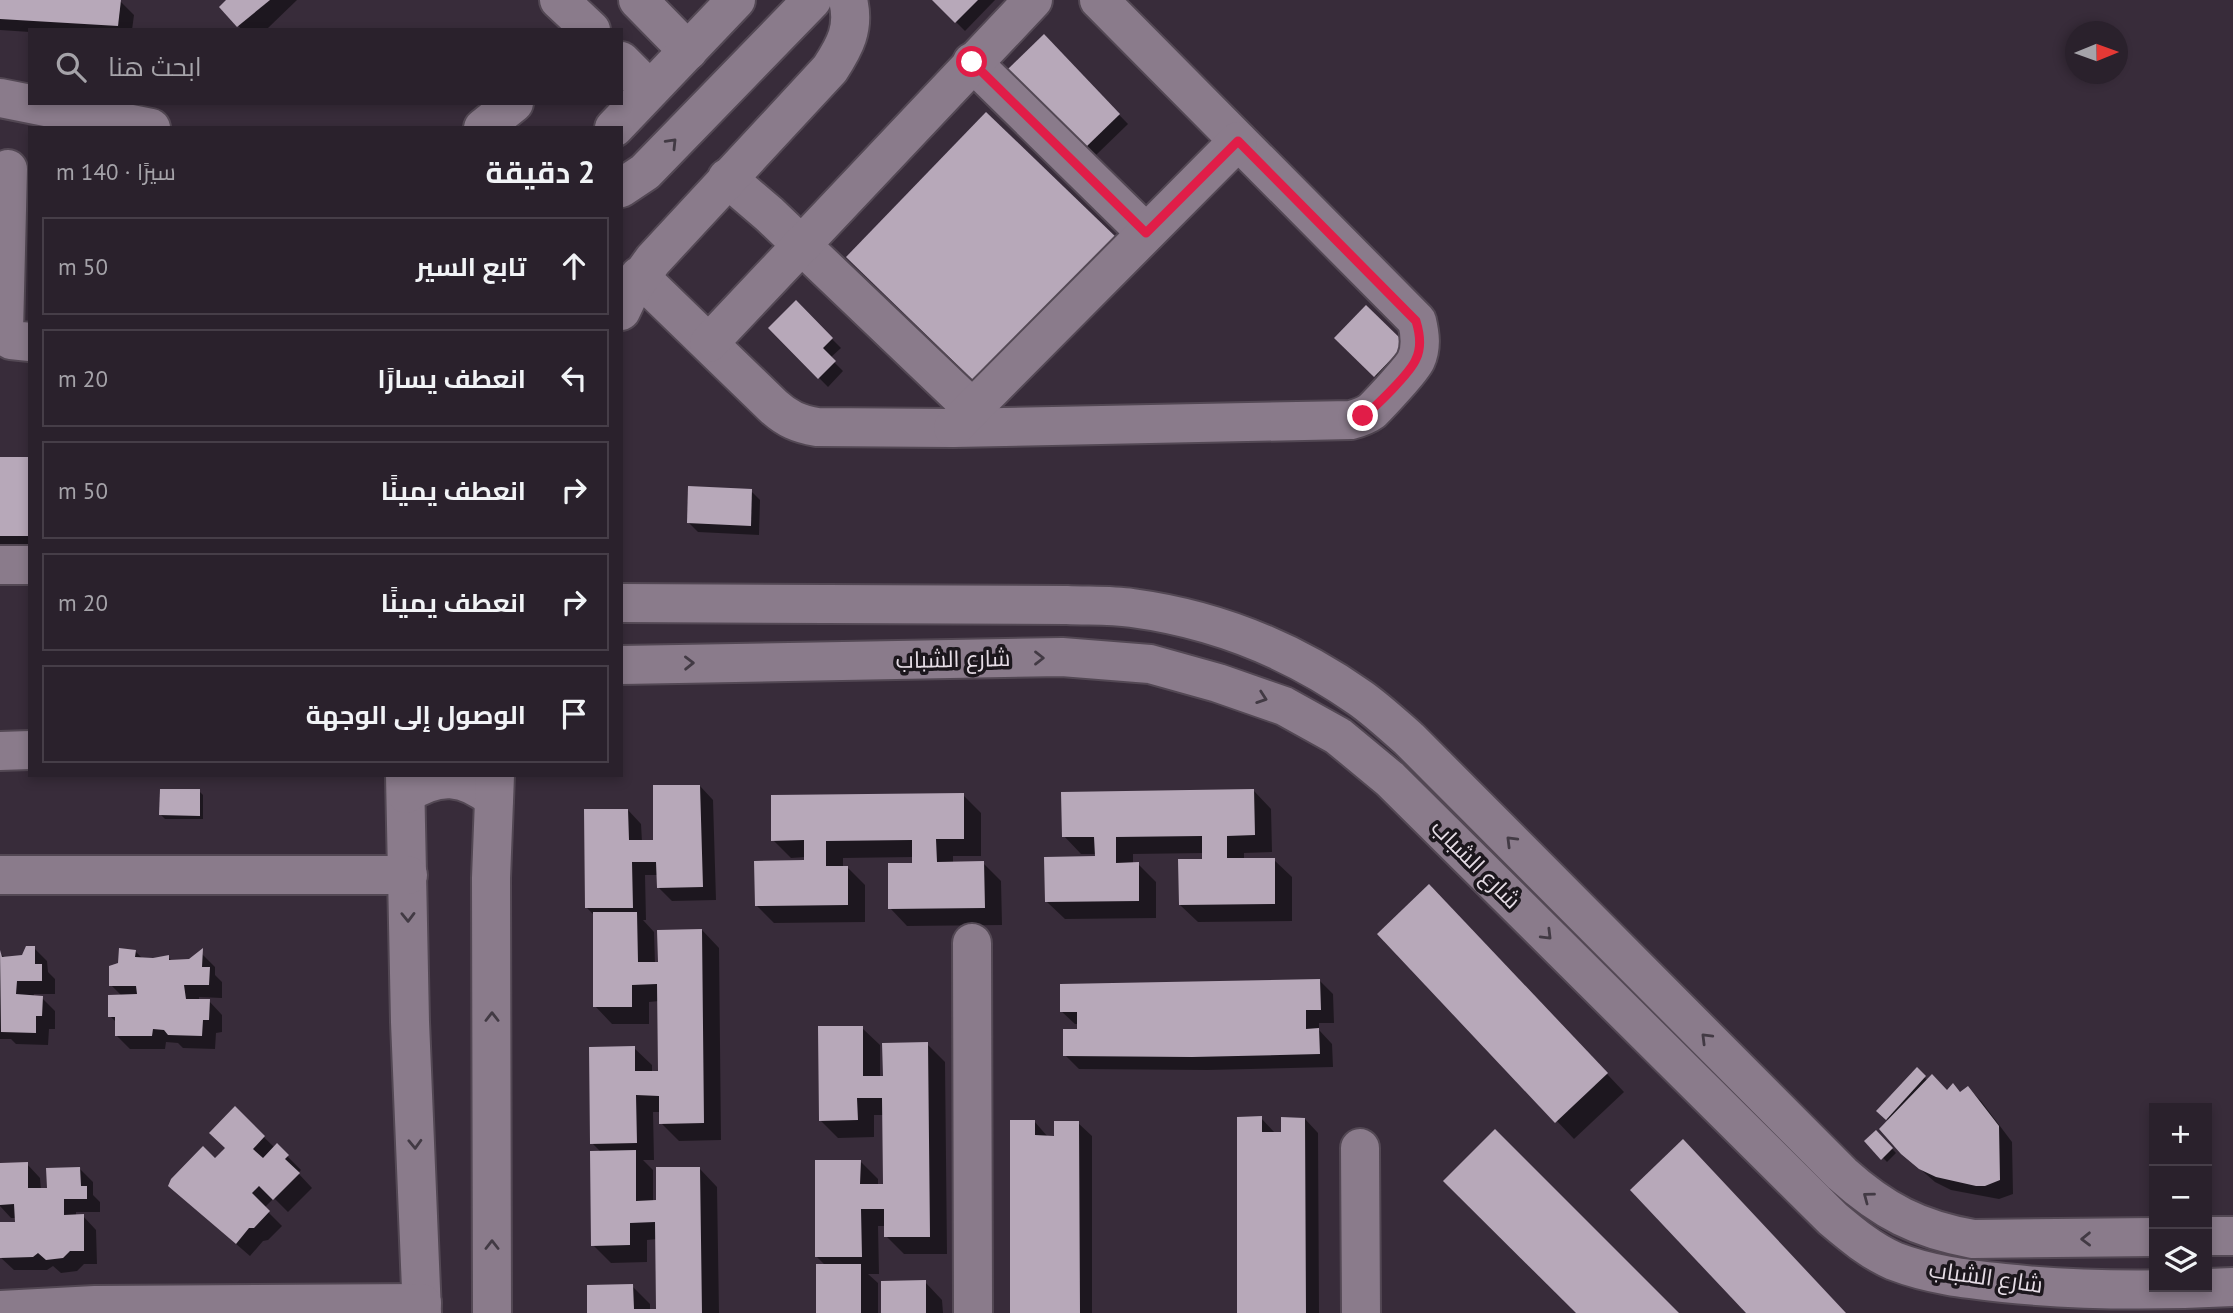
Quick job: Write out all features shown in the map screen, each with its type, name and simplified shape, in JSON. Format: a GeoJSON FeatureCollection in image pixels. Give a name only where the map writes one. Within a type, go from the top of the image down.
{"type":"FeatureCollection","features":[{"type":"Feature","properties":{"kind":"street"},"geometry":{"type":"LineString","coordinates":[[559,0],[588,28]]}},
{"type":"Feature","properties":{"kind":"street"},"geometry":{"type":"LineString","coordinates":[[592,28],[620,0]]}},
{"type":"Feature","properties":{"kind":"street"},"geometry":{"type":"LineString","coordinates":[[638,0],[688,51]]}},
{"type":"Feature","properties":{"kind":"street"},"geometry":{"type":"LineString","coordinates":[[616,126],[737,0]]}},
{"type":"Feature","properties":{"kind":"street"},"geometry":{"type":"LineString","coordinates":[[623,187],[645,172],[812,0]]}},
{"type":"Feature","properties":{"kind":"street"},"geometry":{"type":"LineString","coordinates":[[623,306],[639,276],[830,69],[847,40],[851,27],[848,0]]}},
{"type":"Feature","properties":{"kind":"street"},"geometry":{"type":"LineString","coordinates":[[709,343],[1033,0]]}},
{"type":"Feature","properties":{"kind":"street"},"geometry":{"type":"LineString","coordinates":[[639,276],[786,418],[801,425],[817,427],[962,418],[1351,420],[1363,416],[1373,409],[1415,362],[1420,335],[1416,321],[1099,0]]}},
{"type":"Feature","properties":{"kind":"street"},"geometry":{"type":"LineString","coordinates":[[972,62],[1146,233]]}},
{"type":"Feature","properties":{"kind":"street"},"geometry":{"type":"LineString","coordinates":[[623,63],[649,89]]}},
{"type":"Feature","properties":{"kind":"street"},"geometry":{"type":"LineString","coordinates":[[0,98],[28,104]]}},
{"type":"Feature","properties":{"kind":"street"},"geometry":{"type":"LineString","coordinates":[[35,105],[141,126]]}},
{"type":"Feature","properties":{"kind":"street"},"geometry":{"type":"LineString","coordinates":[[485,126],[512,105]]}},
{"type":"Feature","properties":{"kind":"street"},"geometry":{"type":"LineString","coordinates":[[962,418],[1238,141]]}},
{"type":"Feature","properties":{"kind":"street"},"geometry":{"type":"LineString","coordinates":[[13,171],[4,332],[11,340],[28,342]]}},
{"type":"Feature","properties":{"kind":"street"},"geometry":{"type":"LineString","coordinates":[[727,178],[802,245],[962,418]]}},
{"type":"Feature","properties":{"kind":"street"},"geometry":{"type":"LineString","coordinates":[[0,565],[28,565]]}},
{"type":"Feature","properties":{"kind":"street","name":"شارع الشباب"},"geometry":{"type":"LineString","coordinates":[[623,603],[1054,605],[1130,608],[1192,619],[1252,638],[1308,665],[1362,699],[1409,739],[1842,1174],[1888,1211],[1943,1234],[1973,1239],[2149,1237]]}},
{"type":"Feature","properties":{"kind":"street","name":"شارع الشباب"},"geometry":{"type":"LineString","coordinates":[[623,665],[1062,657],[1150,664],[1218,683],[1284,706],[1338,736],[1390,779],[1833,1219],[1863,1244],[1893,1260],[1948,1277],[2038,1286],[2149,1290]]}},
{"type":"Feature","properties":{"kind":"street"},"geometry":{"type":"LineString","coordinates":[[0,751],[28,750]]}},
{"type":"Feature","properties":{"kind":"street"},"geometry":{"type":"LineString","coordinates":[[0,1310],[95,1305],[422,1308],[410,1022],[405,785],[450,779],[467,781],[482,788],[495,787],[492,878],[492,1313]]}},
{"type":"Feature","properties":{"kind":"street"},"geometry":{"type":"LineString","coordinates":[[0,875],[408,874]]}},
{"type":"Feature","properties":{"kind":"street"},"geometry":{"type":"LineString","coordinates":[[972,943],[973,1313]]}},
{"type":"Feature","properties":{"kind":"street"},"geometry":{"type":"LineString","coordinates":[[1360,1148],[1361,1313]]}},
{"type":"Feature","properties":{"kind":"street"},"geometry":{"type":"LineString","coordinates":[[2212,1236],[2233,1236]]}},
{"type":"Feature","properties":{"kind":"street","name":"شارع الشباب"},"geometry":{"type":"LineString","coordinates":[[2212,1288],[2233,1287]]}},
{"type":"Feature","properties":{"kind":"building"},"geometry":{"type":"Polygon","coordinates":[[[0,0],[121,0],[118,26],[0,19],[0,0]]]}},
{"type":"Feature","properties":{"kind":"building"},"geometry":{"type":"Polygon","coordinates":[[[226,0],[270,0],[237,27],[219,7],[226,0]]]}},
{"type":"Feature","properties":{"kind":"building"},"geometry":{"type":"Polygon","coordinates":[[[932,0],[978,0],[955,23],[932,0]]]}},
{"type":"Feature","properties":{"kind":"building"},"geometry":{"type":"Polygon","coordinates":[[[1044,34],[1120,114],[1085,148],[1008,69],[1044,34]]]}},
{"type":"Feature","properties":{"kind":"building"},"geometry":{"type":"Polygon","coordinates":[[[986,112],[1119,240],[979,386],[846,257],[986,112]]]}},
{"type":"Feature","properties":{"kind":"building"},"geometry":{"type":"Polygon","coordinates":[[[796,300],[833,338],[823,348],[836,361],[818,379],[768,328],[796,300]]]}},
{"type":"Feature","properties":{"kind":"building"},"geometry":{"type":"Polygon","coordinates":[[[1366,305],[1406,344],[1374,377],[1334,338],[1366,305]]]}},
{"type":"Feature","properties":{"kind":"building"},"geometry":{"type":"Polygon","coordinates":[[[0,457],[28,457],[28,536],[0,536],[0,457]]]}},
{"type":"Feature","properties":{"kind":"building"},"geometry":{"type":"Polygon","coordinates":[[[688,486],[752,489],[751,526],[687,523],[688,486]]]}},
{"type":"Feature","properties":{"kind":"building"},"geometry":{"type":"Polygon","coordinates":[[[653,785],[700,785],[703,887],[657,888],[656,862],[632,862],[633,908],[585,908],[584,809],[628,809],[629,840],[653,840],[653,785]]]}},
{"type":"Feature","properties":{"kind":"building"},"geometry":{"type":"Polygon","coordinates":[[[160,789],[200,789],[200,816],[159,815],[160,789]]]}},
{"type":"Feature","properties":{"kind":"building"},"geometry":{"type":"Polygon","coordinates":[[[1254,789],[1255,835],[1227,836],[1227,858],[1275,858],[1275,904],[1179,905],[1178,859],[1202,859],[1202,836],[1116,837],[1116,863],[1139,862],[1139,901],[1045,902],[1044,857],[1095,856],[1094,837],[1062,837],[1061,792],[1254,789]]]}},
{"type":"Feature","properties":{"kind":"building"},"geometry":{"type":"Polygon","coordinates":[[[964,793],[964,839],[936,839],[937,862],[984,861],[985,908],[888,909],[888,863],[912,863],[912,840],[826,841],[826,866],[848,866],[848,905],[755,906],[754,861],[804,860],[804,840],[771,841],[771,795],[964,793]]]}},
{"type":"Feature","properties":{"kind":"building"},"geometry":{"type":"Polygon","coordinates":[[[1429,884],[1608,1073],[1555,1123],[1377,934],[1429,884]]]}},
{"type":"Feature","properties":{"kind":"building"},"geometry":{"type":"Polygon","coordinates":[[[593,912],[637,912],[638,962],[658,962],[657,930],[702,929],[704,1123],[659,1124],[659,1096],[636,1095],[637,1143],[590,1144],[589,1047],[635,1046],[635,1071],[658,1071],[657,984],[632,985],[632,1007],[593,1007],[593,912]]]}},
{"type":"Feature","properties":{"kind":"building"},"geometry":{"type":"Polygon","coordinates":[[[26,946],[35,946],[35,964],[42,964],[42,981],[17,981],[16,994],[43,996],[42,1016],[36,1016],[36,1033],[1,1032],[0,950],[2,957],[22,955],[26,946]]]}},
{"type":"Feature","properties":{"kind":"building"},"geometry":{"type":"Polygon","coordinates":[[[119,948],[136,950],[135,957],[169,955],[169,960],[189,959],[203,948],[202,967],[210,967],[209,985],[184,985],[186,999],[210,999],[209,1020],[203,1020],[202,1036],[168,1035],[164,1030],[153,1029],[152,1036],[115,1036],[115,1017],[108,1017],[108,995],[137,994],[136,986],[109,986],[109,966],[118,963],[119,948]]]}},
{"type":"Feature","properties":{"kind":"building"},"geometry":{"type":"Polygon","coordinates":[[[1320,979],[1321,1010],[1306,1010],[1306,1029],[1319,1028],[1320,1054],[1063,1056],[1063,1029],[1077,1029],[1077,1012],[1060,1012],[1060,984],[1320,979]]]}},
{"type":"Feature","properties":{"kind":"building"},"geometry":{"type":"Polygon","coordinates":[[[818,1026],[863,1026],[863,1076],[883,1076],[882,1043],[928,1042],[930,1237],[884,1237],[884,1209],[861,1209],[862,1257],[815,1257],[815,1160],[861,1160],[860,1184],[883,1184],[882,1098],[857,1098],[858,1120],[819,1121],[818,1026]]]}},
{"type":"Feature","properties":{"kind":"building"},"geometry":{"type":"Polygon","coordinates":[[[1917,1067],[1926,1076],[1886,1120],[1876,1111],[1917,1067]]]}},
{"type":"Feature","properties":{"kind":"building"},"geometry":{"type":"Polygon","coordinates":[[[1932,1074],[1947,1090],[1953,1083],[1960,1092],[1968,1086],[1999,1126],[2000,1180],[1985,1186],[1976,1186],[1936,1177],[1919,1169],[1901,1154],[1879,1129],[1932,1074]]]}},
{"type":"Feature","properties":{"kind":"building"},"geometry":{"type":"Polygon","coordinates":[[[235,1106],[265,1136],[253,1149],[263,1158],[277,1143],[289,1155],[285,1159],[300,1173],[273,1200],[259,1186],[252,1193],[270,1211],[254,1228],[249,1228],[236,1244],[168,1186],[171,1179],[203,1146],[215,1158],[225,1148],[209,1133],[235,1106]]]}},
{"type":"Feature","properties":{"kind":"building"},"geometry":{"type":"Polygon","coordinates":[[[1262,1116],[1262,1132],[1281,1132],[1281,1117],[1305,1118],[1306,1313],[1237,1313],[1237,1117],[1262,1116]]]}},
{"type":"Feature","properties":{"kind":"building"},"geometry":{"type":"Polygon","coordinates":[[[1010,1120],[1035,1120],[1035,1135],[1054,1136],[1054,1121],[1079,1121],[1080,1313],[1010,1313],[1010,1120]]]}},
{"type":"Feature","properties":{"kind":"building"},"geometry":{"type":"Polygon","coordinates":[[[1495,1129],[1679,1313],[1576,1313],[1443,1181],[1495,1129]]]}},
{"type":"Feature","properties":{"kind":"building"},"geometry":{"type":"Polygon","coordinates":[[[1876,1130],[1893,1148],[1881,1160],[1864,1141],[1876,1130]]]}},
{"type":"Feature","properties":{"kind":"building"},"geometry":{"type":"Polygon","coordinates":[[[1683,1139],[1846,1313],[1746,1313],[1630,1190],[1683,1139]]]}},
{"type":"Feature","properties":{"kind":"building"},"geometry":{"type":"Polygon","coordinates":[[[636,1150],[636,1201],[656,1200],[656,1167],[700,1167],[702,1313],[587,1313],[587,1285],[633,1284],[634,1309],[656,1309],[655,1222],[630,1223],[630,1245],[591,1246],[590,1151],[636,1150]]]}},
{"type":"Feature","properties":{"kind":"building"},"geometry":{"type":"Polygon","coordinates":[[[28,1162],[28,1188],[47,1188],[46,1168],[80,1167],[81,1186],[87,1186],[87,1199],[64,1199],[64,1215],[84,1214],[84,1251],[70,1251],[63,1258],[46,1260],[38,1253],[33,1257],[0,1258],[0,1222],[15,1222],[14,1204],[0,1205],[0,1163],[28,1162]]]}},
{"type":"Feature","properties":{"kind":"building"},"geometry":{"type":"Polygon","coordinates":[[[816,1264],[861,1264],[861,1313],[816,1313],[816,1264]]]}},
{"type":"Feature","properties":{"kind":"building"},"geometry":{"type":"Polygon","coordinates":[[[926,1280],[926,1313],[881,1313],[881,1281],[926,1280]]]}},
{"type":"Feature","properties":{"kind":"route"},"geometry":{"type":"LineString","coordinates":[[972,62],[1146,233],[1238,141],[1416,321],[1420,335],[1415,362],[1373,409],[1363,416]]}}]}
